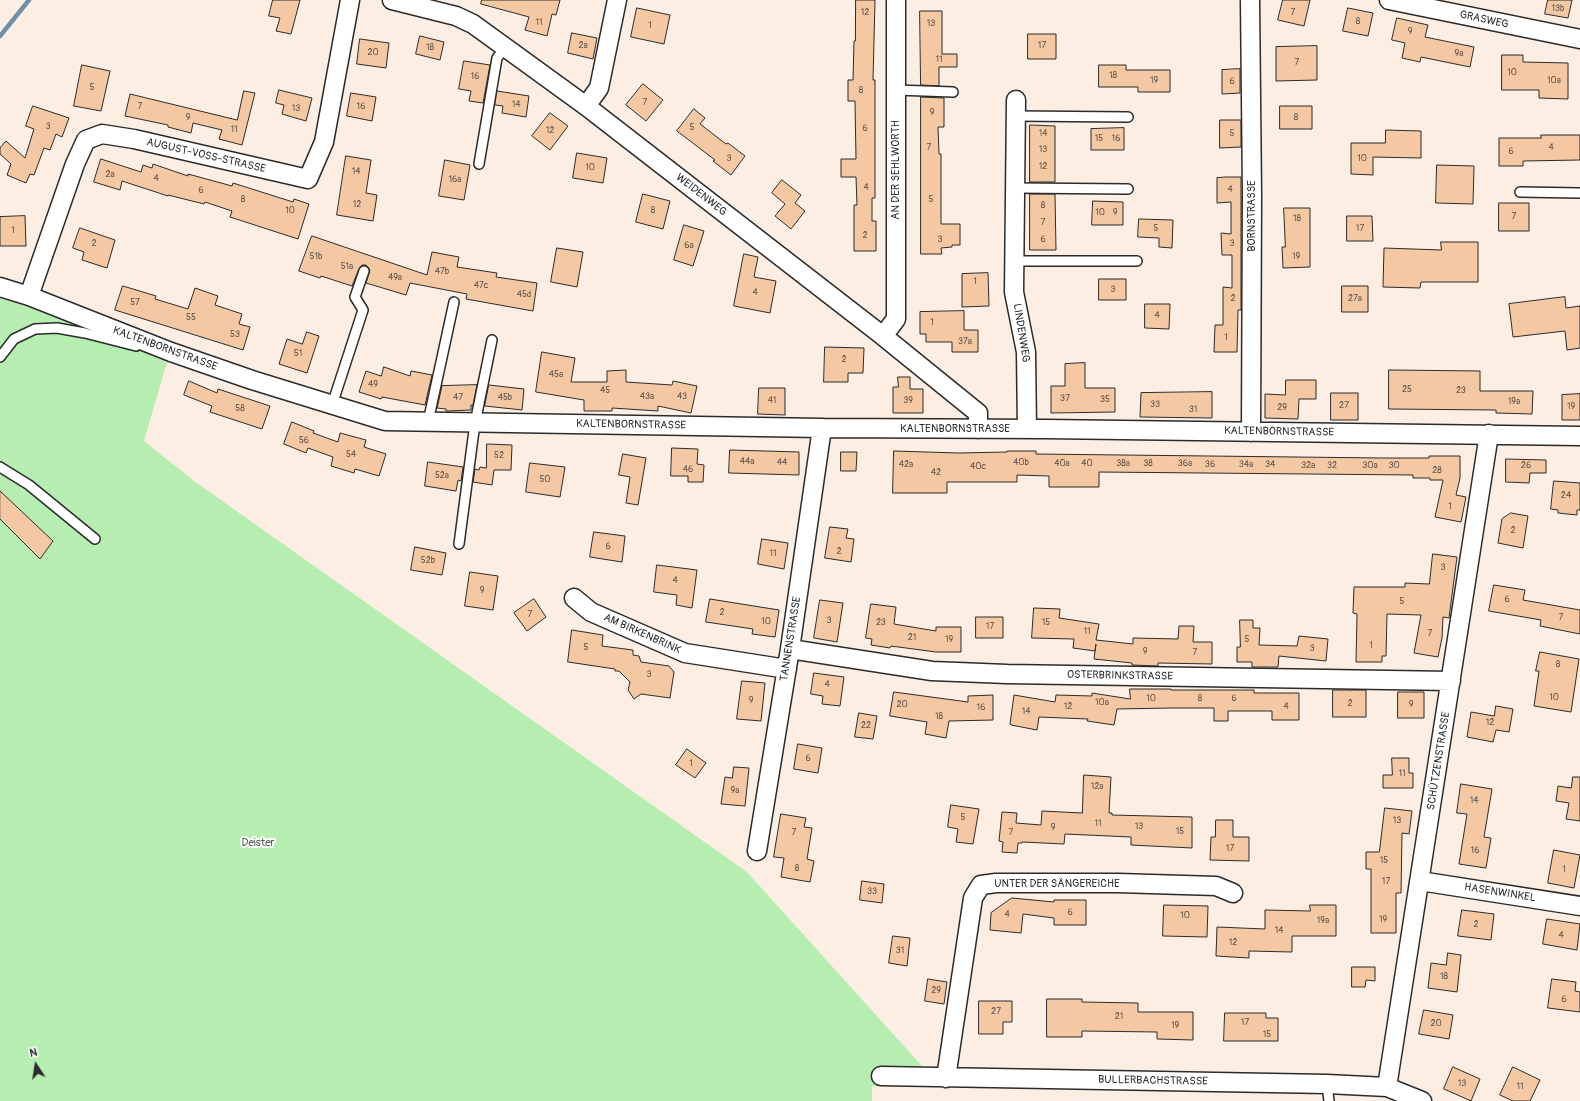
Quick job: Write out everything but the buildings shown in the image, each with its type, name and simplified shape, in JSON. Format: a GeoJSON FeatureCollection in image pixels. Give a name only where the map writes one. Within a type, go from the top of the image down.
{"type":"FeatureCollection","features":[{"type":"Feature","properties":{"kind":"street","name":"AUGUST-VOSS-STRASSE"},"geometry":{"type":"LineString","coordinates":[[29,296],[75,164],[86,140],[102,134],[134,139],[308,179],[324,142],[350,0]]}},
{"type":"Feature","properties":{"kind":"street","name":"WEIDENWEG"},"geometry":{"type":"LineString","coordinates":[[392,0],[456,16],[473,24],[586,106],[883,336],[978,413],[978,429]]}},
{"type":"Feature","properties":{"kind":"street"},"geometry":{"type":"LineString","coordinates":[[586,106],[599,88],[617,0]]}},
{"type":"Feature","properties":{"kind":"street","name":"AN DER SEHLWORTH"},"geometry":{"type":"LineString","coordinates":[[883,336],[896,319],[896,0]]}},
{"type":"Feature","properties":{"kind":"street","name":"BORNSTRASSE"},"geometry":{"type":"LineString","coordinates":[[1250,0],[1252,195],[1251,432]]}},
{"type":"Feature","properties":{"kind":"street","name":"GRASWEG"},"geometry":{"type":"LineString","coordinates":[[1389,0],[1580,39]]}},
{"type":"Feature","properties":{"kind":"street","name":"LINDENWEG"},"geometry":{"type":"LineString","coordinates":[[1016,108],[1014,292],[1026,352],[1027,429]]}},
{"type":"Feature","properties":{"kind":"street","name":"KALTENBORNSTRASSE"},"geometry":{"type":"LineString","coordinates":[[0,287],[29,296],[171,352],[252,380],[386,421],[822,428],[1580,436]]}},
{"type":"Feature","properties":{"kind":"street","name":"TANNENSTRASSE"},"geometry":{"type":"LineString","coordinates":[[757,851],[790,649],[822,428]]}},
{"type":"Feature","properties":{"kind":"street","name":"SCHÜTZENSTRASSE"},"geometry":{"type":"LineString","coordinates":[[1387,1087],[1489,434]]}},
{"type":"Feature","properties":{"kind":"street","name":"AM BIRKENBRINK"},"geometry":{"type":"LineString","coordinates":[[574,598],[591,612],[685,653],[786,669]]}},
{"type":"Feature","properties":{"kind":"street","name":"OSTERBRINKSTRASSE"},"geometry":{"type":"LineString","coordinates":[[790,649],[932,672],[1451,681]]}},
{"type":"Feature","properties":{"kind":"street","name":"HASENWINKEL"},"geometry":{"type":"LineString","coordinates":[[1420,881],[1580,906]]}},
{"type":"Feature","properties":{"kind":"street","name":"UNTER DER SÄNGEREICHE"},"geometry":{"type":"LineString","coordinates":[[946,1078],[973,898],[981,886],[996,883],[1201,885],[1216,886],[1233,893]]}},
{"type":"Feature","properties":{"kind":"street","name":"BULLERBACHSTRASSE"},"geometry":{"type":"LineString","coordinates":[[881,1076],[1328,1092],[1387,1087],[1422,1101]]}},
{"type":"Feature","properties":{"kind":"lane"},"geometry":{"type":"LineString","coordinates":[[479,164],[497,58],[505,48]]}},
{"type":"Feature","properties":{"kind":"lane"},"geometry":{"type":"LineString","coordinates":[[896,90],[953,92]]}},
{"type":"Feature","properties":{"kind":"lane","name":"LINDENWEG"},"geometry":{"type":"LineString","coordinates":[[1016,108],[1128,117]]}},
{"type":"Feature","properties":{"kind":"lane"},"geometry":{"type":"LineString","coordinates":[[1015,188],[1128,189]]}},
{"type":"Feature","properties":{"kind":"lane"},"geometry":{"type":"LineString","coordinates":[[1520,192],[1580,193]]}},
{"type":"Feature","properties":{"kind":"lane"},"geometry":{"type":"LineString","coordinates":[[1014,261],[1137,261]]}},
{"type":"Feature","properties":{"kind":"lane"},"geometry":{"type":"LineString","coordinates":[[332,405],[363,310],[355,297],[364,271]]}},
{"type":"Feature","properties":{"kind":"lane"},"geometry":{"type":"LineString","coordinates":[[428,422],[454,302]]}},
{"type":"Feature","properties":{"kind":"lane"},"geometry":{"type":"LineString","coordinates":[[0,357],[14,339],[35,329],[57,328],[171,352]]}},
{"type":"Feature","properties":{"kind":"lane"},"geometry":{"type":"LineString","coordinates":[[459,544],[476,423],[492,340]]}},
{"type":"Feature","properties":{"kind":"lane"},"geometry":{"type":"LineString","coordinates":[[0,467],[28,485],[95,539]]}},
{"type":"Feature","properties":{"kind":"green space","name":"Deister"},"geometry":{"type":"Polygon","coordinates":[[[0,293],[113,335],[167,362],[144,441],[194,481],[747,872],[940,1086],[872,1086],[872,1101],[0,1101],[0,293]]]}},
{"type":"Feature","properties":{"kind":"waterway"},"geometry":{"type":"LineString","coordinates":[[0,36],[29,0]]}}]}
